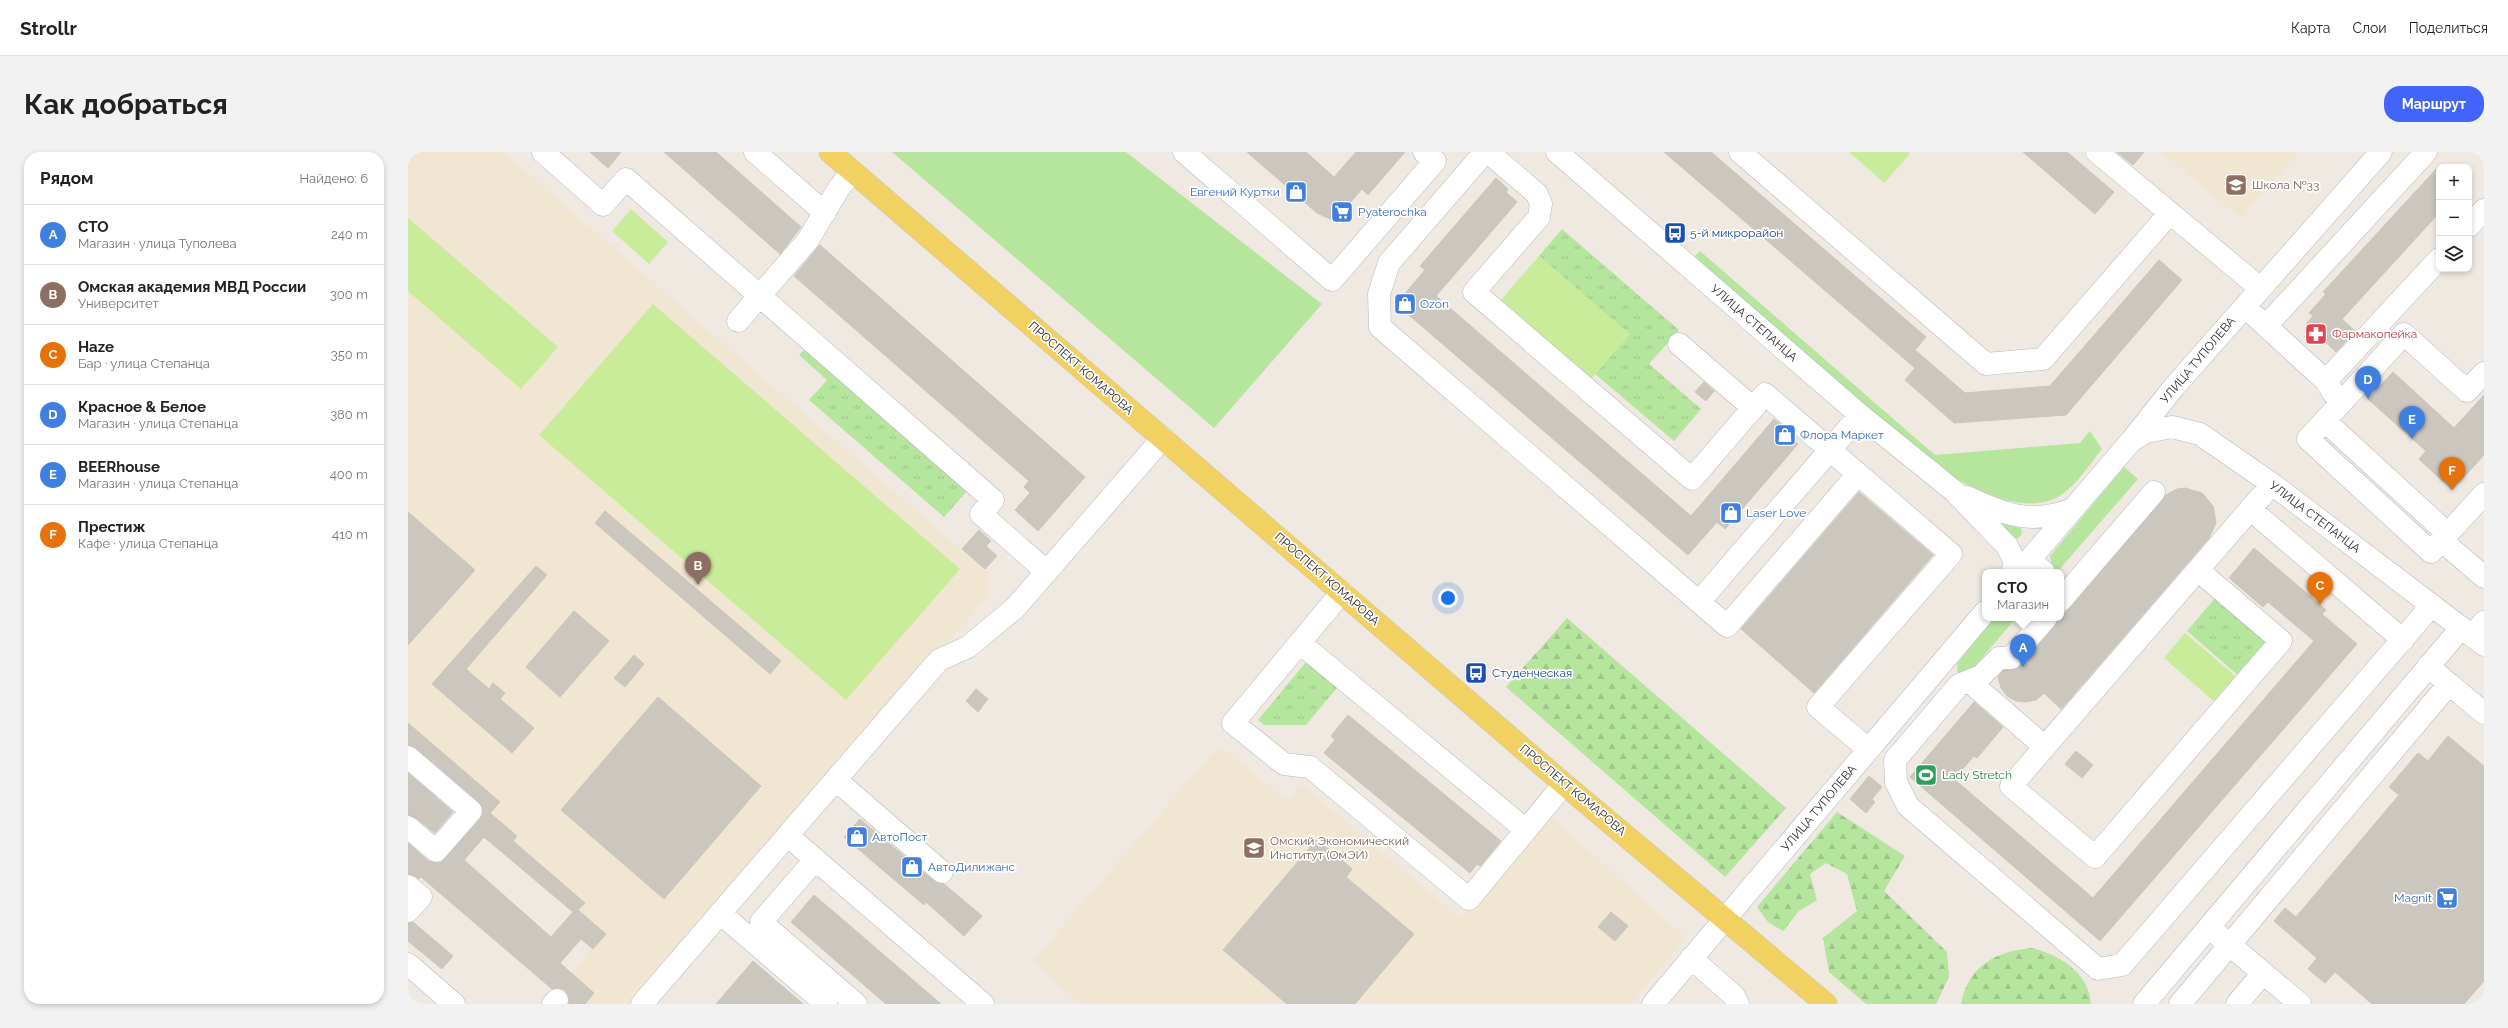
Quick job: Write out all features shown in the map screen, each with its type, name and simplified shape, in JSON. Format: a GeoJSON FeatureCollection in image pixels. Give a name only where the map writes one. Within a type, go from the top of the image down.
{"type":"FeatureCollection","features":[{"type":"Feature","properties":{"kind":"main road","name":"ПРОСПЕКТ КОМАРОВА"},"geometry":{"type":"LineString","coordinates":[[830,152],[1564,784],[1826,1004]]}},
{"type":"Feature","properties":{"kind":"street"},"geometry":{"type":"LineString","coordinates":[[543,152],[603,205],[626,179],[993,500],[981,514],[1047,572]]}},
{"type":"Feature","properties":{"kind":"street"},"geometry":{"type":"LineString","coordinates":[[755,152],[825,213]]}},
{"type":"Feature","properties":{"kind":"street"},"geometry":{"type":"LineString","coordinates":[[1184,152],[1332,280],[1435,161],[1424,152]]}},
{"type":"Feature","properties":{"kind":"street"},"geometry":{"type":"LineString","coordinates":[[1485,152],[1388,263],[1379,294],[1380,328],[1727,626],[1858,474]]}},
{"type":"Feature","properties":{"kind":"street"},"geometry":{"type":"LineString","coordinates":[[1488,152],[1537,194],[1541,204],[1539,217],[1474,292],[1692,479],[1765,394],[1951,554],[1818,707],[1868,749]]}},
{"type":"Feature","properties":{"kind":"street"},"geometry":{"type":"LineString","coordinates":[[1740,152],[1986,364],[2043,359],[2169,214]]}},
{"type":"Feature","properties":{"kind":"street"},"geometry":{"type":"LineString","coordinates":[[2097,152],[2169,214],[2260,288]]}},
{"type":"Feature","properties":{"kind":"street","name":"УЛИЦА ТУПОЛЕВА"},"geometry":{"type":"LineString","coordinates":[[2027,569],[2073,509],[2132,440],[2174,387],[2381,152]]}},
{"type":"Feature","properties":{"kind":"street"},"geometry":{"type":"LineString","coordinates":[[2266,326],[2426,152]]}},
{"type":"Feature","properties":{"kind":"street","name":"УЛИЦА СТЕПАНЦА"},"geometry":{"type":"LineString","coordinates":[[1566,155],[1860,416],[1954,491],[2007,546],[2014,560],[2027,569]]}},
{"type":"Feature","properties":{"kind":"street"},"geometry":{"type":"LineString","coordinates":[[738,321],[808,240],[839,188],[852,172]]}},
{"type":"Feature","properties":{"kind":"street"},"geometry":{"type":"LineString","coordinates":[[2472,223],[2484,210]]}},
{"type":"Feature","properties":{"kind":"street"},"geometry":{"type":"LineString","coordinates":[[2326,382],[2436,262]]}},
{"type":"Feature","properties":{"kind":"street"},"geometry":{"type":"LineString","coordinates":[[2244,306],[2326,382],[2340,404]]}},
{"type":"Feature","properties":{"kind":"street"},"geometry":{"type":"LineString","coordinates":[[2484,372],[2467,391],[2404,334],[2325,421],[2484,577]]}},
{"type":"Feature","properties":{"kind":"street"},"geometry":{"type":"LineString","coordinates":[[1679,344],[1753,408]]}},
{"type":"Feature","properties":{"kind":"street"},"geometry":{"type":"LineString","coordinates":[[2174,387],[2171,398],[2173,410],[2178,421],[2186,429]]}},
{"type":"Feature","properties":{"kind":"street"},"geometry":{"type":"LineString","coordinates":[[1699,602],[1860,416]]}},
{"type":"Feature","properties":{"kind":"street","name":"УЛИЦА СТЕПАНЦА"},"geometry":{"type":"LineString","coordinates":[[2132,440],[2157,429],[2172,427],[2186,429],[2200,434],[2272,484],[2432,605],[2475,633]]}},
{"type":"Feature","properties":{"kind":"street"},"geometry":{"type":"LineString","coordinates":[[642,1004],[940,660],[974,642],[1015,608],[1162,438]]}},
{"type":"Feature","properties":{"kind":"street"},"geometry":{"type":"LineString","coordinates":[[2198,570],[2281,641],[2095,857],[2012,786],[2272,484]]}},
{"type":"Feature","properties":{"kind":"street","name":"УЛИЦА СТЕПАНЦА"},"geometry":{"type":"LineString","coordinates":[[1954,491],[1994,510],[2018,517],[2041,518],[2073,509]]}},
{"type":"Feature","properties":{"kind":"street"},"geometry":{"type":"LineString","coordinates":[[2064,592],[2154,492]]}},
{"type":"Feature","properties":{"kind":"street"},"geometry":{"type":"LineString","coordinates":[[2444,537],[2484,494]]}},
{"type":"Feature","properties":{"kind":"street"},"geometry":{"type":"LineString","coordinates":[[2250,509],[2403,640]]}},
{"type":"Feature","properties":{"kind":"street"},"geometry":{"type":"LineString","coordinates":[[1342,592],[1234,722],[1245,732],[1284,764],[1310,768],[1469,899],[1564,784]]}},
{"type":"Feature","properties":{"kind":"street"},"geometry":{"type":"LineString","coordinates":[[2043,621],[2012,658],[1999,658],[1981,676],[1964,683],[1894,760],[1896,782],[1908,806],[2098,969],[2122,965],[2432,605]]}},
{"type":"Feature","properties":{"kind":"street","name":"УЛИЦА ТУПОЛЕВА"},"geometry":{"type":"LineString","coordinates":[[1653,1004],[1690,958],[1982,616]]}},
{"type":"Feature","properties":{"kind":"street"},"geometry":{"type":"LineString","coordinates":[[2147,1003],[2428,666],[2475,633]]}},
{"type":"Feature","properties":{"kind":"street"},"geometry":{"type":"LineString","coordinates":[[1300,643],[1526,830]]}},
{"type":"Feature","properties":{"kind":"street"},"geometry":{"type":"LineString","coordinates":[[2428,666],[2484,713]]}},
{"type":"Feature","properties":{"kind":"street"},"geometry":{"type":"LineString","coordinates":[[1938,667],[1964,683],[2045,747]]}},
{"type":"Feature","properties":{"kind":"street"},"geometry":{"type":"LineString","coordinates":[[2180,1004],[2450,684]]}},
{"type":"Feature","properties":{"kind":"street"},"geometry":{"type":"LineString","coordinates":[[408,757],[471,811],[436,851],[408,827]]}},
{"type":"Feature","properties":{"kind":"street"},"geometry":{"type":"LineString","coordinates":[[836,780],[942,872]]}},
{"type":"Feature","properties":{"kind":"street"},"geometry":{"type":"LineString","coordinates":[[788,836],[983,1004]]}},
{"type":"Feature","properties":{"kind":"street"},"geometry":{"type":"LineString","coordinates":[[815,860],[761,922],[856,1004]]}},
{"type":"Feature","properties":{"kind":"street"},"geometry":{"type":"LineString","coordinates":[[408,886],[421,897],[408,911]]}},
{"type":"Feature","properties":{"kind":"street"},"geometry":{"type":"LineString","coordinates":[[720,913],[826,1004]]}},
{"type":"Feature","properties":{"kind":"street"},"geometry":{"type":"LineString","coordinates":[[2208,928],[2263,973],[2294,1002]]}},
{"type":"Feature","properties":{"kind":"street"},"geometry":{"type":"LineString","coordinates":[[1690,958],[1733,1001]]}},
{"type":"Feature","properties":{"kind":"street"},"geometry":{"type":"LineString","coordinates":[[408,964],[454,1004]]}},
{"type":"Feature","properties":{"kind":"street"},"geometry":{"type":"LineString","coordinates":[[2237,1004],[2263,973]]}},
{"type":"Feature","properties":{"kind":"shaded area"},"geometry":{"type":"Polygon","coordinates":[[[408,152],[503,152],[989,574],[989,595],[634,1004],[569,1004],[555,992],[606,933],[578,910],[585,902],[513,841],[517,836],[490,813],[500,802],[408,723],[408,152]]]}},
{"type":"Feature","properties":{"kind":"shaded area","name":"Школа №33"},"geometry":{"type":"Polygon","coordinates":[[[2161,152],[2299,152],[2241,218],[2161,152]]]}},
{"type":"Feature","properties":{"kind":"shaded area","name":"Омский Экономический Институт (ОмЭИ)"},"geometry":{"type":"Polygon","coordinates":[[[1219,746],[1287,801],[1301,784],[1459,918],[1550,816],[1686,938],[1631,1004],[1080,1004],[1033,961],[1219,746]]]}},
{"type":"Feature","properties":{"kind":"green space"},"geometry":{"type":"Polygon","coordinates":[[[892,152],[1126,152],[1322,304],[1214,428],[892,152]]]}},
{"type":"Feature","properties":{"kind":"green space"},"geometry":{"type":"Polygon","coordinates":[[[1849,152],[1908,152],[1910,154],[1884,183],[1849,152]]]}},
{"type":"Feature","properties":{"kind":"green space"},"geometry":{"type":"Polygon","coordinates":[[[631,209],[668,242],[649,264],[612,231],[631,209]]]}},
{"type":"Feature","properties":{"kind":"green space"},"geometry":{"type":"Polygon","coordinates":[[[408,218],[558,347],[521,389],[408,291],[408,218]]]}},
{"type":"Feature","properties":{"kind":"green space"},"geometry":{"type":"Polygon","coordinates":[[[1562,229],[1679,330],[1649,364],[1701,409],[1674,441],[1595,374],[1629,335],[1539,256],[1562,229]]]}},
{"type":"Feature","properties":{"kind":"green space"},"geometry":{"type":"Polygon","coordinates":[[[1700,251],[1935,455],[2080,443],[2090,431],[2102,449],[2069,489],[2056,498],[2041,503],[2024,503],[2007,500],[1989,495],[1972,487],[1928,462],[1706,270],[1695,256],[1700,251]]]}},
{"type":"Feature","properties":{"kind":"green space"},"geometry":{"type":"Polygon","coordinates":[[[1539,256],[1630,334],[1590,380],[1500,301],[1539,256]]]}},
{"type":"Feature","properties":{"kind":"green space"},"geometry":{"type":"Polygon","coordinates":[[[653,304],[960,569],[846,700],[539,435],[653,304]]]}},
{"type":"Feature","properties":{"kind":"green space"},"geometry":{"type":"Polygon","coordinates":[[[806,348],[968,490],[944,517],[809,400],[827,380],[799,355],[806,348]]]}},
{"type":"Feature","properties":{"kind":"green space"},"geometry":{"type":"Polygon","coordinates":[[[2124,467],[2138,479],[2060,569],[2052,567],[2050,556],[2124,467]]]}},
{"type":"Feature","properties":{"kind":"green space"},"geometry":{"type":"Polygon","coordinates":[[[1996,523],[2021,528],[2022,534],[2017,539],[1996,523]]]}},
{"type":"Feature","properties":{"kind":"green space"},"geometry":{"type":"Polygon","coordinates":[[[2216,597],[2270,643],[2240,677],[2187,631],[2216,597]]]}},
{"type":"Feature","properties":{"kind":"green space"},"geometry":{"type":"Polygon","coordinates":[[[1567,618],[1786,808],[1725,877],[1506,687],[1567,618]]]}},
{"type":"Feature","properties":{"kind":"green space"},"geometry":{"type":"Polygon","coordinates":[[[1992,621],[2013,621],[1964,679],[1958,673],[1957,664],[1992,621]]]}},
{"type":"Feature","properties":{"kind":"green space"},"geometry":{"type":"Polygon","coordinates":[[[2185,633],[2239,679],[2217,704],[2164,658],[2185,633]]]}},
{"type":"Feature","properties":{"kind":"green space"},"geometry":{"type":"Polygon","coordinates":[[[1306,662],[1337,688],[1306,725],[1264,725],[1258,720],[1306,662]]]}},
{"type":"Feature","properties":{"kind":"green space"},"geometry":{"type":"Polygon","coordinates":[[[1837,812],[1905,856],[1884,891],[1947,952],[1949,977],[1936,1004],[1866,1004],[1829,972],[1823,938],[1857,911],[1847,874],[1826,863],[1810,874],[1817,900],[1799,911],[1783,931],[1768,922],[1757,907],[1837,812]]]}},
{"type":"Feature","properties":{"kind":"green space"},"geometry":{"type":"Polygon","coordinates":[[[2032,948],[2062,960],[2079,974],[2089,993],[2091,1004],[1961,1004],[1970,980],[1977,970],[1996,957],[2019,950],[2032,948]]]}},
{"type":"Feature","properties":{"kind":"building"},"geometry":{"type":"Polygon","coordinates":[[[590,152],[621,152],[608,168],[590,152]]]}},
{"type":"Feature","properties":{"kind":"building"},"geometry":{"type":"Polygon","coordinates":[[[664,152],[716,152],[801,227],[780,254],[664,152]]]}},
{"type":"Feature","properties":{"kind":"building"},"geometry":{"type":"Polygon","coordinates":[[[1247,152],[1306,152],[1334,177],[1356,152],[1405,152],[1368,195],[1362,189],[1342,212],[1330,219],[1317,213],[1247,152]]]}},
{"type":"Feature","properties":{"kind":"building"},"geometry":{"type":"Polygon","coordinates":[[[1664,152],[1711,152],[1926,337],[1915,350],[1965,393],[2050,386],[2159,260],[2182,280],[2066,415],[1954,423],[1905,380],[1915,368],[1664,152]]]}},
{"type":"Feature","properties":{"kind":"building"},"geometry":{"type":"Polygon","coordinates":[[[2023,152],[2067,152],[2114,192],[2095,214],[2023,152]]]}},
{"type":"Feature","properties":{"kind":"building"},"geometry":{"type":"Polygon","coordinates":[[[2117,152],[2144,152],[2133,165],[2117,152]]]}},
{"type":"Feature","properties":{"kind":"building"},"geometry":{"type":"Polygon","coordinates":[[[2436,169],[2436,216],[2342,319],[2355,331],[2336,352],[2306,324],[2313,316],[2309,313],[2326,294],[2323,292],[2436,169]]]}},
{"type":"Feature","properties":{"kind":"building"},"geometry":{"type":"Polygon","coordinates":[[[1496,178],[1508,189],[1506,192],[1517,202],[1436,296],[1691,516],[1774,419],[1788,430],[1785,433],[1798,444],[1725,529],[1717,522],[1688,555],[1396,304],[1425,270],[1420,266],[1496,178]]]}},
{"type":"Feature","properties":{"kind":"building"},"geometry":{"type":"Polygon","coordinates":[[[820,245],[1085,477],[1038,531],[1015,510],[1030,493],[1024,487],[1029,481],[794,276],[820,245]]]}},
{"type":"Feature","properties":{"kind":"building"},"geometry":{"type":"Polygon","coordinates":[[[2393,372],[2454,428],[2484,395],[2484,455],[2452,490],[2419,459],[2426,451],[2368,399],[2393,372]]]}},
{"type":"Feature","properties":{"kind":"building"},"geometry":{"type":"Polygon","coordinates":[[[1704,382],[1714,391],[1706,401],[1695,392],[1704,382]]]}},
{"type":"Feature","properties":{"kind":"building"},"geometry":{"type":"Polygon","coordinates":[[[2185,488],[2202,493],[2213,506],[2216,523],[2209,538],[2061,709],[2044,693],[2036,700],[2026,702],[2016,701],[2007,696],[2001,688],[1998,677],[2004,670],[2016,669],[2020,666],[2055,626],[2057,621],[2064,621],[2064,614],[2166,495],[2177,489],[2185,488]]]}},
{"type":"Feature","properties":{"kind":"building"},"geometry":{"type":"Polygon","coordinates":[[[1859,492],[1933,555],[1814,693],[1741,629],[1859,492]]]}},
{"type":"Feature","properties":{"kind":"building"},"geometry":{"type":"Polygon","coordinates":[[[605,511],[781,661],[770,674],[595,523],[605,511]]]}},
{"type":"Feature","properties":{"kind":"building"},"geometry":{"type":"Polygon","coordinates":[[[408,512],[475,570],[408,645],[408,512]]]}},
{"type":"Feature","properties":{"kind":"building"},"geometry":{"type":"Polygon","coordinates":[[[979,530],[991,541],[986,546],[997,556],[985,569],[962,549],[979,530]]]}},
{"type":"Feature","properties":{"kind":"building"},"geometry":{"type":"Polygon","coordinates":[[[2254,548],[2326,610],[2322,614],[2357,644],[2100,941],[1910,777],[1974,702],[2003,727],[1977,758],[1974,756],[1954,779],[2093,898],[2314,641],[2268,602],[2263,607],[2229,578],[2254,548]]]}},
{"type":"Feature","properties":{"kind":"building"},"geometry":{"type":"Polygon","coordinates":[[[536,566],[547,575],[466,669],[489,689],[493,683],[505,693],[500,699],[534,728],[512,753],[432,684],[536,566]]]}},
{"type":"Feature","properties":{"kind":"building"},"geometry":{"type":"Polygon","coordinates":[[[574,611],[609,641],[560,697],[526,667],[574,611]]]}},
{"type":"Feature","properties":{"kind":"building"},"geometry":{"type":"Polygon","coordinates":[[[634,655],[644,664],[625,687],[614,678],[634,655]]]}},
{"type":"Feature","properties":{"kind":"building"},"geometry":{"type":"Polygon","coordinates":[[[976,689],[988,699],[978,712],[966,701],[976,689]]]}},
{"type":"Feature","properties":{"kind":"building"},"geometry":{"type":"Polygon","coordinates":[[[658,697],[761,786],[664,899],[561,810],[658,697]]]}},
{"type":"Feature","properties":{"kind":"building"},"geometry":{"type":"Polygon","coordinates":[[[1348,715],[1501,841],[1480,866],[1477,864],[1470,873],[1324,753],[1335,740],[1331,736],[1348,715]]]}},
{"type":"Feature","properties":{"kind":"building"},"geometry":{"type":"Polygon","coordinates":[[[408,723],[500,802],[490,813],[517,836],[513,841],[585,903],[578,910],[606,934],[593,949],[581,939],[560,963],[594,993],[585,1004],[569,1004],[569,996],[566,991],[560,988],[552,989],[421,877],[419,879],[408,874],[408,843],[428,861],[440,863],[480,819],[483,813],[479,802],[416,748],[408,745],[408,723]],[[484,837],[464,860],[551,937],[573,912],[484,837]]]}},
{"type":"Feature","properties":{"kind":"building"},"geometry":{"type":"Polygon","coordinates":[[[2448,736],[2484,766],[2484,981],[2464,1004],[2372,1004],[2335,972],[2325,983],[2308,969],[2317,958],[2274,921],[2285,908],[2296,917],[2399,795],[2389,787],[2418,753],[2428,761],[2448,736]]]}},
{"type":"Feature","properties":{"kind":"building"},"geometry":{"type":"Polygon","coordinates":[[[2076,751],[2093,765],[2082,778],[2065,764],[2076,751]]]}},
{"type":"Feature","properties":{"kind":"building"},"geometry":{"type":"Polygon","coordinates":[[[408,773],[453,812],[435,833],[416,818],[408,815],[408,773]]]}},
{"type":"Feature","properties":{"kind":"building"},"geometry":{"type":"Polygon","coordinates":[[[1869,776],[1882,787],[1872,799],[1875,802],[1866,813],[1850,799],[1869,776]]]}},
{"type":"Feature","properties":{"kind":"building"},"geometry":{"type":"Polygon","coordinates":[[[860,819],[934,881],[944,884],[982,916],[964,936],[926,902],[924,905],[844,837],[860,819]]]}},
{"type":"Feature","properties":{"kind":"building"},"geometry":{"type":"Polygon","coordinates":[[[1317,839],[1352,869],[1346,877],[1414,934],[1355,1004],[1287,1004],[1223,950],[1317,839]]]}},
{"type":"Feature","properties":{"kind":"building"},"geometry":{"type":"Polygon","coordinates":[[[814,895],[941,1004],[886,1004],[791,922],[814,895]]]}},
{"type":"Feature","properties":{"kind":"building"},"geometry":{"type":"Polygon","coordinates":[[[1611,912],[1628,926],[1615,941],[1598,927],[1611,912]]]}},
{"type":"Feature","properties":{"kind":"building"},"geometry":{"type":"Polygon","coordinates":[[[413,922],[453,956],[442,969],[408,941],[408,923],[413,922]]]}},
{"type":"Feature","properties":{"kind":"building"},"geometry":{"type":"Polygon","coordinates":[[[753,961],[803,1004],[716,1004],[753,961]]]}},
{"type":"Feature","properties":{"kind":"place","name":"Школа №33"},"geometry":{"type":"Point","coordinates":[2236,185]}},
{"type":"Feature","properties":{"kind":"place","name":"Евгений Куртки"},"geometry":{"type":"Point","coordinates":[1296,192]}},
{"type":"Feature","properties":{"kind":"place","name":"Pyaterochka"},"geometry":{"type":"Point","coordinates":[1342,212]}},
{"type":"Feature","properties":{"kind":"place","name":"5-й микрорайон"},"geometry":{"type":"Point","coordinates":[1675,233]}},
{"type":"Feature","properties":{"kind":"place","name":"Ozon"},"geometry":{"type":"Point","coordinates":[1405,304]}},
{"type":"Feature","properties":{"kind":"place","name":"Фармакопейка"},"geometry":{"type":"Point","coordinates":[2316,334]}},
{"type":"Feature","properties":{"kind":"place","name":"Красное & Белое"},"geometry":{"type":"Point","coordinates":[2368,399]}},
{"type":"Feature","properties":{"kind":"place","name":"Флора Маркет"},"geometry":{"type":"Point","coordinates":[1785,435]}},
{"type":"Feature","properties":{"kind":"place","name":"BEERhouse"},"geometry":{"type":"Point","coordinates":[2412,439]}},
{"type":"Feature","properties":{"kind":"place","name":"Престиж"},"geometry":{"type":"Point","coordinates":[2452,490]}},
{"type":"Feature","properties":{"kind":"place","name":"Laser Love"},"geometry":{"type":"Point","coordinates":[1731,513]}},
{"type":"Feature","properties":{"kind":"place","name":"Омская академия МВД России"},"geometry":{"type":"Point","coordinates":[698,585]}},
{"type":"Feature","properties":{"kind":"place","name":"Haze"},"geometry":{"type":"Point","coordinates":[2320,605]}},
{"type":"Feature","properties":{"kind":"place","name":"СТО"},"geometry":{"type":"Point","coordinates":[2023,667]}},
{"type":"Feature","properties":{"kind":"place","name":"Студенческая"},"geometry":{"type":"Point","coordinates":[1476,673]}},
{"type":"Feature","properties":{"kind":"place","name":"Lady Stretch"},"geometry":{"type":"Point","coordinates":[1926,775]}},
{"type":"Feature","properties":{"kind":"place","name":"АвтоПост"},"geometry":{"type":"Point","coordinates":[857,837]}},
{"type":"Feature","properties":{"kind":"place","name":"Омский Экономический Институт (ОмЭИ)"},"geometry":{"type":"Point","coordinates":[1254,848]}},
{"type":"Feature","properties":{"kind":"place","name":"АвтоДилижанс"},"geometry":{"type":"Point","coordinates":[912,867]}},
{"type":"Feature","properties":{"kind":"place","name":"Magnit"},"geometry":{"type":"Point","coordinates":[2447,898]}}]}
